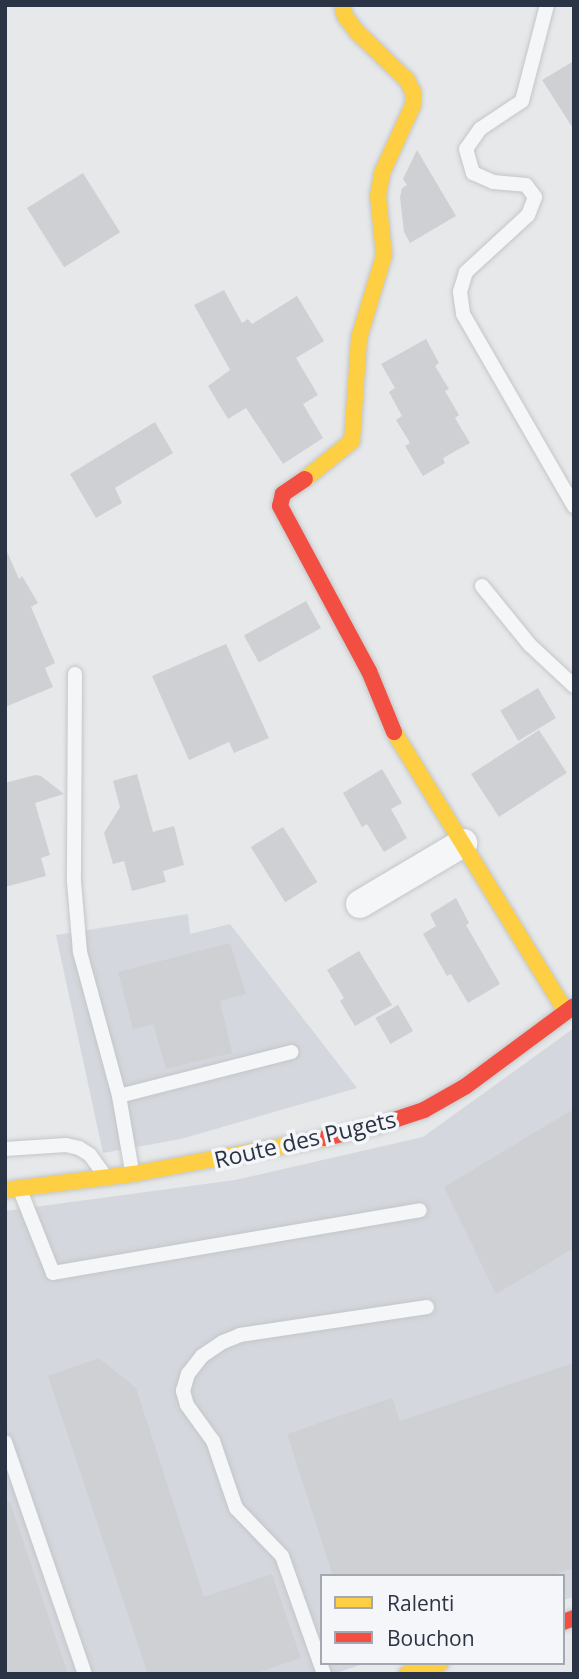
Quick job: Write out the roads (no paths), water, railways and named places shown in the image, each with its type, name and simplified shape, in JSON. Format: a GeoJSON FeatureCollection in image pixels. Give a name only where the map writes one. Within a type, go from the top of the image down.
{"type":"FeatureCollection","features":[{"type":"Feature","properties":{"kind":"street"},"geometry":{"type":"LineString","coordinates":[[341,5],[357,33],[407,80],[412,92],[413,106],[382,173],[378,197],[384,255],[359,338],[352,441],[339,454],[283,494],[280,506],[369,671],[391,726],[570,1009]]}},
{"type":"Feature","properties":{"kind":"street"},"geometry":{"type":"LineString","coordinates":[[360,904],[463,843]]}},
{"type":"Feature","properties":{"kind":"street","name":"Route des Pugets"},"geometry":{"type":"LineString","coordinates":[[12,1189],[133,1174],[292,1145],[376,1126],[424,1110],[466,1086],[570,1009]]}},
{"type":"Feature","properties":{"kind":"street"},"geometry":{"type":"LineString","coordinates":[[407,1674],[434,1665]]}},
{"type":"Feature","properties":{"kind":"lane"},"geometry":{"type":"LineString","coordinates":[[547,5],[522,101],[480,129],[466,149],[473,173],[493,182],[526,185],[535,197],[528,215],[466,272],[460,292],[463,314],[574,506]]}},
{"type":"Feature","properties":{"kind":"lane"},"geometry":{"type":"LineString","coordinates":[[482,586],[530,645],[574,686]]}},
{"type":"Feature","properties":{"kind":"lane"},"geometry":{"type":"LineString","coordinates":[[75,674],[74,882],[80,952],[119,1096],[133,1174]]}},
{"type":"Feature","properties":{"kind":"lane"},"geometry":{"type":"LineString","coordinates":[[119,1096],[291,1052]]}},
{"type":"Feature","properties":{"kind":"lane"},"geometry":{"type":"LineString","coordinates":[[5,1149],[66,1145],[79,1148],[90,1155],[106,1177]]}},
{"type":"Feature","properties":{"kind":"lane"},"geometry":{"type":"LineString","coordinates":[[12,1189],[53,1273],[420,1210]]}},
{"type":"Feature","properties":{"kind":"lane"},"geometry":{"type":"LineString","coordinates":[[320,1663],[282,1556],[236,1508],[213,1441],[187,1405],[183,1391],[188,1374],[202,1356],[240,1335],[427,1307]]}},
{"type":"Feature","properties":{"kind":"lane"},"geometry":{"type":"LineString","coordinates":[[5,1442],[85,1674]]}}]}
